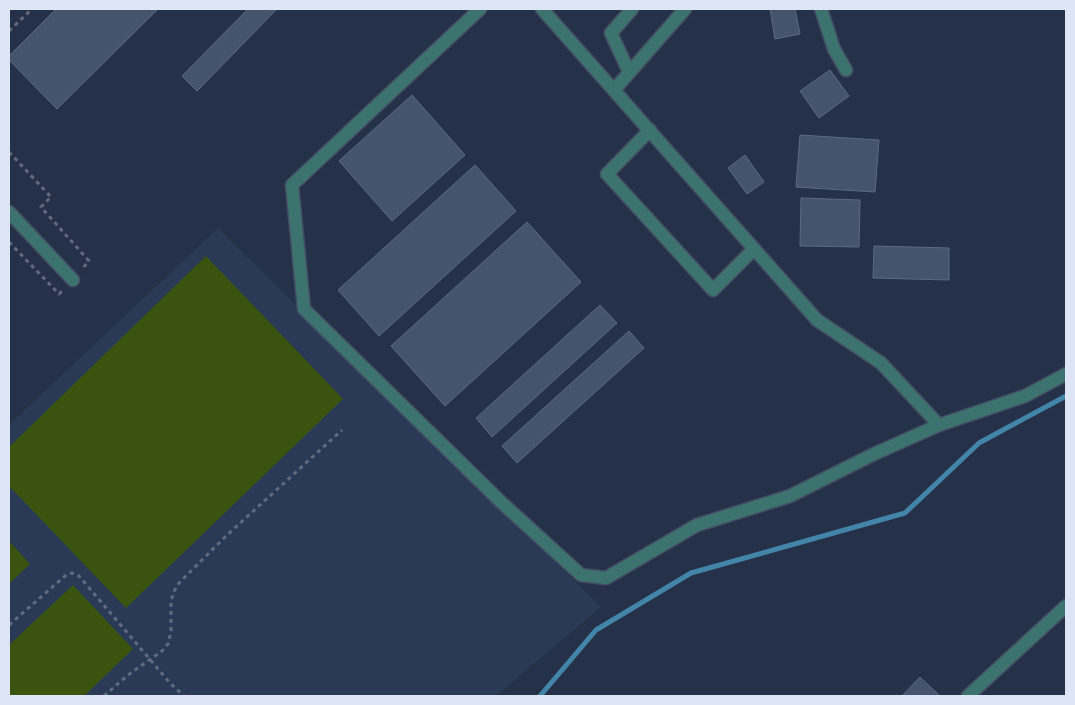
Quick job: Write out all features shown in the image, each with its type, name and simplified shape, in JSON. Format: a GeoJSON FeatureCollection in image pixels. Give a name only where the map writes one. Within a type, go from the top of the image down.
{"type":"FeatureCollection","features":[{"type":"Feature","properties":{"kind":"street"},"geometry":{"type":"LineString","coordinates":[[480,9],[292,185],[304,309],[502,503],[581,575],[606,578],[697,524],[790,496],[939,425],[1025,396],[1066,374]]}},
{"type":"Feature","properties":{"kind":"street"},"geometry":{"type":"LineString","coordinates":[[542,9],[817,320],[881,364],[939,425]]}},
{"type":"Feature","properties":{"kind":"street"},"geometry":{"type":"LineString","coordinates":[[629,72],[611,33],[632,9]]}},
{"type":"Feature","properties":{"kind":"street"},"geometry":{"type":"LineString","coordinates":[[614,90],[685,9]]}},
{"type":"Feature","properties":{"kind":"street"},"geometry":{"type":"LineString","coordinates":[[821,9],[834,48],[846,70]]}},
{"type":"Feature","properties":{"kind":"street"},"geometry":{"type":"LineString","coordinates":[[650,130],[607,174],[713,290],[754,249]]}},
{"type":"Feature","properties":{"kind":"street"},"geometry":{"type":"LineString","coordinates":[[9,212],[73,280]]}},
{"type":"Feature","properties":{"kind":"street"},"geometry":{"type":"LineString","coordinates":[[968,696],[1066,606]]}},
{"type":"Feature","properties":{"kind":"path"},"geometry":{"type":"LineString","coordinates":[[9,32],[32,9]]}},
{"type":"Feature","properties":{"kind":"path"},"geometry":{"type":"LineString","coordinates":[[9,152],[51,197],[41,207],[89,261]]}},
{"type":"Feature","properties":{"kind":"path"},"geometry":{"type":"LineString","coordinates":[[9,242],[60,294]]}},
{"type":"Feature","properties":{"kind":"path"},"geometry":{"type":"LineString","coordinates":[[104,696],[162,651],[168,644],[171,631],[172,593],[178,583],[226,536],[342,430]]}},
{"type":"Feature","properties":{"kind":"path"},"geometry":{"type":"LineString","coordinates":[[9,625],[65,576],[72,573],[79,576],[170,683],[184,696]]}},
{"type":"Feature","properties":{"kind":"shaded area"},"geometry":{"type":"Polygon","coordinates":[[[218,228],[601,607],[496,696],[9,696],[9,425],[218,228]]]}},
{"type":"Feature","properties":{"kind":"green space"},"geometry":{"type":"Polygon","coordinates":[[[206,256],[343,399],[126,608],[9,486],[9,447],[206,256]]]}},
{"type":"Feature","properties":{"kind":"green space"},"geometry":{"type":"Polygon","coordinates":[[[9,541],[30,564],[9,584],[9,541]]]}},
{"type":"Feature","properties":{"kind":"green space"},"geometry":{"type":"Polygon","coordinates":[[[73,585],[133,649],[84,696],[9,696],[9,645],[73,585]]]}},
{"type":"Feature","properties":{"kind":"building"},"geometry":{"type":"Polygon","coordinates":[[[56,9],[158,9],[57,109],[9,60],[9,56],[56,9]]]}},
{"type":"Feature","properties":{"kind":"building"},"geometry":{"type":"Polygon","coordinates":[[[248,9],[277,9],[197,91],[182,76],[248,9]]]}},
{"type":"Feature","properties":{"kind":"building"},"geometry":{"type":"Polygon","coordinates":[[[770,9],[795,9],[800,34],[775,39],[770,9]]]}},
{"type":"Feature","properties":{"kind":"building"},"geometry":{"type":"Polygon","coordinates":[[[830,70],[849,96],[819,118],[800,91],[830,70]]]}},
{"type":"Feature","properties":{"kind":"building"},"geometry":{"type":"Polygon","coordinates":[[[412,95],[465,155],[392,221],[339,161],[412,95]]]}},
{"type":"Feature","properties":{"kind":"building"},"geometry":{"type":"Polygon","coordinates":[[[800,135],[879,140],[875,192],[796,187],[800,135]]]}},
{"type":"Feature","properties":{"kind":"building"},"geometry":{"type":"Polygon","coordinates":[[[745,155],[764,182],[747,194],[728,168],[745,155]]]}},
{"type":"Feature","properties":{"kind":"building"},"geometry":{"type":"Polygon","coordinates":[[[475,165],[516,211],[379,336],[338,290],[475,165]]]}},
{"type":"Feature","properties":{"kind":"building"},"geometry":{"type":"Polygon","coordinates":[[[801,198],[860,200],[859,247],[800,246],[801,198]]]}},
{"type":"Feature","properties":{"kind":"building"},"geometry":{"type":"Polygon","coordinates":[[[527,222],[581,282],[445,406],[391,346],[527,222]]]}},
{"type":"Feature","properties":{"kind":"building"},"geometry":{"type":"Polygon","coordinates":[[[874,246],[949,248],[949,280],[873,278],[874,246]]]}},
{"type":"Feature","properties":{"kind":"building"},"geometry":{"type":"Polygon","coordinates":[[[600,305],[617,323],[492,437],[476,418],[600,305]]]}},
{"type":"Feature","properties":{"kind":"building"},"geometry":{"type":"Polygon","coordinates":[[[629,331],[644,348],[517,463],[502,446],[629,331]]]}},
{"type":"Feature","properties":{"kind":"building"},"geometry":{"type":"Polygon","coordinates":[[[920,677],[940,696],[902,696],[920,677]]]}},
{"type":"Feature","properties":{"kind":"waterway"},"geometry":{"type":"LineString","coordinates":[[540,696],[596,630],[691,573],[905,513],[979,443],[1066,396]]}}]}
